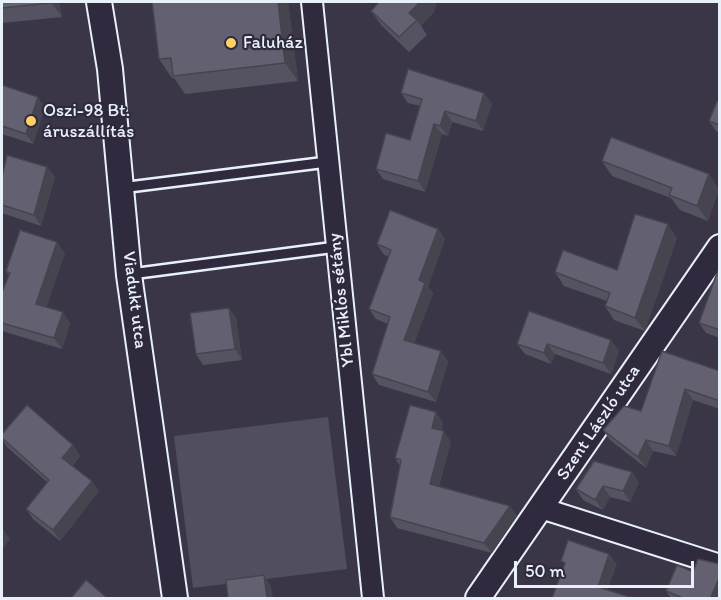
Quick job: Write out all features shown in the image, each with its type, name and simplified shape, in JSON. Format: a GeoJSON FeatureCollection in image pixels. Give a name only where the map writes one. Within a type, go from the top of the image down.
{"type":"FeatureCollection","features":[{"type":"Feature","properties":{"kind":"street","name":"Viadukt utca"},"geometry":{"type":"LineString","coordinates":[[99,2],[110,69],[129,275],[175,598]]}},
{"type":"Feature","properties":{"kind":"street","name":"Ybl Miklós sétány"},"geometry":{"type":"LineString","coordinates":[[312,2],[373,598]]}},
{"type":"Feature","properties":{"kind":"street","name":"Szent László utca"},"geometry":{"type":"LineString","coordinates":[[478,598],[720,247]]}},
{"type":"Feature","properties":{"kind":"street"},"geometry":{"type":"LineString","coordinates":[[541,508],[720,565]]}},
{"type":"Feature","properties":{"kind":"lane"},"geometry":{"type":"LineString","coordinates":[[121,188],[327,162]]}},
{"type":"Feature","properties":{"kind":"lane"},"geometry":{"type":"LineString","coordinates":[[129,275],[336,247]]}},
{"type":"Feature","properties":{"kind":"shaded area"},"geometry":{"type":"Polygon","coordinates":[[[328,417],[347,569],[193,588],[174,436],[328,417]]]}},
{"type":"Feature","properties":{"kind":"building"},"geometry":{"type":"Polygon","coordinates":[[[2,2],[51,2],[51,3],[2,8],[2,2]]]}},
{"type":"Feature","properties":{"kind":"building","name":"Faluház"},"geometry":{"type":"Polygon","coordinates":[[[152,2],[278,2],[285,63],[173,76],[171,58],[159,59],[152,2]]]}},
{"type":"Feature","properties":{"kind":"building"},"geometry":{"type":"Polygon","coordinates":[[[379,2],[420,2],[409,13],[417,20],[399,37],[371,11],[379,2]]]}},
{"type":"Feature","properties":{"kind":"building"},"geometry":{"type":"Polygon","coordinates":[[[408,69],[484,93],[476,121],[445,111],[440,126],[434,124],[418,181],[376,169],[386,133],[410,140],[422,99],[401,93],[408,69]]]}},
{"type":"Feature","properties":{"kind":"building"},"geometry":{"type":"Polygon","coordinates":[[[2,85],[38,97],[26,134],[2,126],[2,85]]]}},
{"type":"Feature","properties":{"kind":"building"},"geometry":{"type":"Polygon","coordinates":[[[717,101],[720,102],[720,125],[709,121],[717,101]]]}},
{"type":"Feature","properties":{"kind":"building"},"geometry":{"type":"Polygon","coordinates":[[[611,137],[709,174],[697,206],[669,195],[672,188],[602,161],[611,137]]]}},
{"type":"Feature","properties":{"kind":"building"},"geometry":{"type":"Polygon","coordinates":[[[7,155],[47,167],[34,215],[2,205],[2,177],[7,155]]]}},
{"type":"Feature","properties":{"kind":"building"},"geometry":{"type":"Polygon","coordinates":[[[390,210],[438,229],[419,280],[425,283],[404,340],[441,351],[428,392],[372,374],[390,317],[369,309],[391,250],[377,244],[390,210]]]}},
{"type":"Feature","properties":{"kind":"building"},"geometry":{"type":"Polygon","coordinates":[[[635,214],[668,224],[635,318],[605,306],[610,293],[555,272],[563,250],[617,270],[635,214]]]}},
{"type":"Feature","properties":{"kind":"building"},"geometry":{"type":"Polygon","coordinates":[[[20,230],[57,242],[36,304],[63,312],[54,338],[2,323],[2,292],[10,273],[6,271],[20,230]]]}},
{"type":"Feature","properties":{"kind":"building"},"geometry":{"type":"Polygon","coordinates":[[[720,270],[720,330],[699,323],[720,270]]]}},
{"type":"Feature","properties":{"kind":"building"},"geometry":{"type":"Polygon","coordinates":[[[229,308],[235,349],[196,354],[190,313],[229,308]]]}},
{"type":"Feature","properties":{"kind":"building"},"geometry":{"type":"Polygon","coordinates":[[[529,311],[611,340],[603,363],[547,344],[544,353],[517,344],[529,311]]]}},
{"type":"Feature","properties":{"kind":"building"},"geometry":{"type":"Polygon","coordinates":[[[662,351],[720,371],[720,401],[685,389],[669,446],[646,440],[638,457],[603,430],[624,406],[641,411],[662,351]]]}},
{"type":"Feature","properties":{"kind":"building"},"geometry":{"type":"Polygon","coordinates":[[[27,405],[73,445],[62,458],[92,481],[53,530],[26,509],[49,480],[2,438],[2,434],[27,405]]]}},
{"type":"Feature","properties":{"kind":"building"},"geometry":{"type":"Polygon","coordinates":[[[410,405],[436,412],[432,428],[444,431],[430,484],[510,506],[484,543],[390,517],[401,460],[395,458],[410,405]]]}},
{"type":"Feature","properties":{"kind":"building"},"geometry":{"type":"Polygon","coordinates":[[[594,461],[632,472],[623,491],[603,486],[595,500],[576,489],[594,461]]]}},
{"type":"Feature","properties":{"kind":"building"},"geometry":{"type":"Polygon","coordinates":[[[568,540],[609,554],[598,587],[633,598],[552,598],[565,563],[561,561],[568,540]]]}},
{"type":"Feature","properties":{"kind":"building"},"geometry":{"type":"Polygon","coordinates":[[[698,559],[720,564],[720,576],[711,597],[713,598],[683,598],[666,591],[677,565],[693,572],[698,559]]]}},
{"type":"Feature","properties":{"kind":"building"},"geometry":{"type":"Polygon","coordinates":[[[264,575],[267,598],[228,598],[226,580],[264,575]]]}},
{"type":"Feature","properties":{"kind":"building"},"geometry":{"type":"Polygon","coordinates":[[[86,580],[106,597],[71,598],[86,580]]]}},
{"type":"Feature","properties":{"kind":"place","name":"Faluház"},"geometry":{"type":"Point","coordinates":[231,43]}},
{"type":"Feature","properties":{"kind":"place","name":"Oszi-98 Bt. áruszállítás"},"geometry":{"type":"Point","coordinates":[31,121]}}]}
